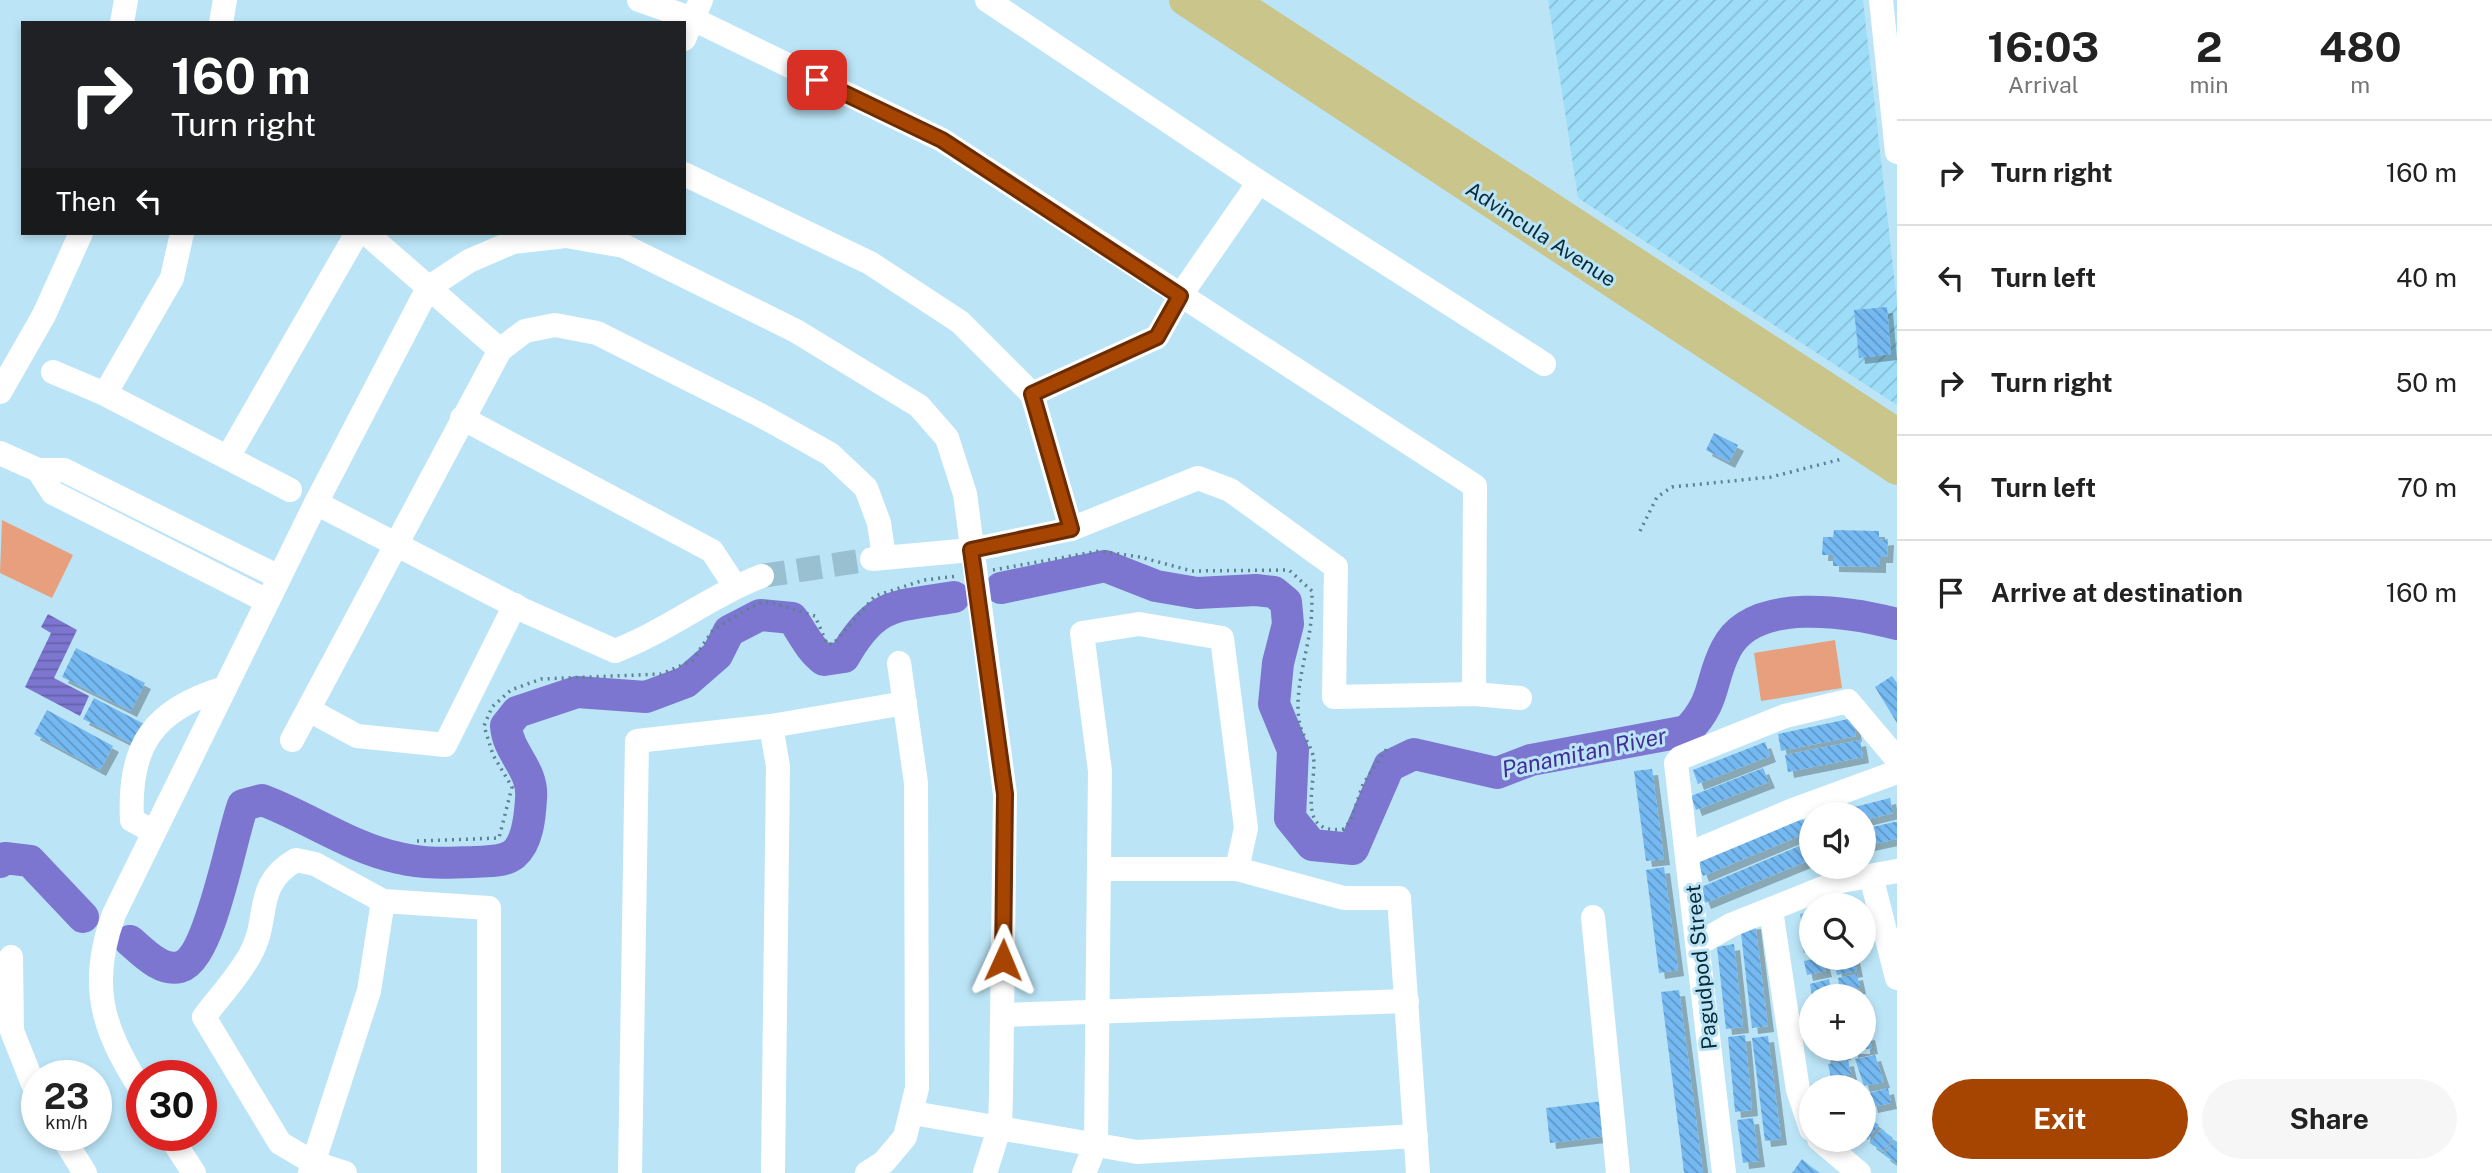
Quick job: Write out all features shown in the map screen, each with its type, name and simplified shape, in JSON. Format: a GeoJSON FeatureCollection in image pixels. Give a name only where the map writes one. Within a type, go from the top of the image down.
{"type":"FeatureCollection","features":[{"type":"Feature","properties":{"kind":"main road","name":"Advincula Avenue"},"geometry":{"type":"LineString","coordinates":[[1185,0],[1897,434]]}},
{"type":"Feature","properties":{"kind":"main road","name":"Advincula Avenue"},"geometry":{"type":"LineString","coordinates":[[1231,0],[1897,469]]}},
{"type":"Feature","properties":{"kind":"street"},"geometry":{"type":"LineString","coordinates":[[122,21],[125,0]]}},
{"type":"Feature","properties":{"kind":"street"},"geometry":{"type":"LineString","coordinates":[[221,21],[225,0]]}},
{"type":"Feature","properties":{"kind":"street"},"geometry":{"type":"LineString","coordinates":[[639,0],[693,19],[942,140],[1475,486],[1474,694]]}},
{"type":"Feature","properties":{"kind":"street"},"geometry":{"type":"LineString","coordinates":[[986,0],[1259,182],[1544,364]]}},
{"type":"Feature","properties":{"kind":"street"},"geometry":{"type":"LineString","coordinates":[[1881,0],[1897,152]]}},
{"type":"Feature","properties":{"kind":"street"},"geometry":{"type":"LineString","coordinates":[[686,175],[870,263],[960,323],[1032,394],[1071,529]]}},
{"type":"Feature","properties":{"kind":"street"},"geometry":{"type":"LineString","coordinates":[[1032,394],[1157,337],[1180,296],[1259,182]]}},
{"type":"Feature","properties":{"kind":"street"},"geometry":{"type":"LineString","coordinates":[[0,392],[44,314],[80,235]]}},
{"type":"Feature","properties":{"kind":"street"},"geometry":{"type":"LineString","coordinates":[[105,394],[172,278],[182,235]]}},
{"type":"Feature","properties":{"kind":"street"},"geometry":{"type":"LineString","coordinates":[[228,457],[356,235]]}},
{"type":"Feature","properties":{"kind":"street"},"geometry":{"type":"LineString","coordinates":[[368,235],[500,350]]}},
{"type":"Feature","properties":{"kind":"street"},"geometry":{"type":"LineString","coordinates":[[126,1061],[108,1028],[100,993],[102,948],[114,914],[316,503],[428,288],[469,261],[513,242],[566,236],[624,246],[796,331],[919,406],[947,438],[965,494],[1005,794],[999,1126],[985,1173]]}},
{"type":"Feature","properties":{"kind":"street"},"geometry":{"type":"LineString","coordinates":[[292,740],[500,350],[525,331],[555,326],[597,333],[760,415],[830,454],[866,488],[879,523],[878,558],[973,561],[1071,529],[1198,478],[1230,490],[1336,567],[1334,697],[1474,694],[1520,698]]}},
{"type":"Feature","properties":{"kind":"street"},"geometry":{"type":"LineString","coordinates":[[53,372],[105,394],[290,490]]}},
{"type":"Feature","properties":{"kind":"street"},"geometry":{"type":"LineString","coordinates":[[462,418],[712,551],[735,586]]}},
{"type":"Feature","properties":{"kind":"street"},"geometry":{"type":"LineString","coordinates":[[0,453],[38,470],[64,470],[279,577]]}},
{"type":"Feature","properties":{"kind":"street"},"geometry":{"type":"LineString","coordinates":[[38,470],[53,493],[267,601]]}},
{"type":"Feature","properties":{"kind":"street"},"geometry":{"type":"LineString","coordinates":[[316,503],[515,605],[615,651],[643,640],[735,586],[762,576]]}},
{"type":"Feature","properties":{"kind":"street"},"geometry":{"type":"LineString","coordinates":[[309,710],[357,736],[445,745],[515,605]]}},
{"type":"Feature","properties":{"kind":"street"},"geometry":{"type":"LineString","coordinates":[[1084,1173],[1096,1143],[1101,869],[1100,771],[1082,634],[1139,624],[1222,638],[1246,828],[1237,869]]}},
{"type":"Feature","properties":{"kind":"street"},"geometry":{"type":"LineString","coordinates":[[867,1173],[884,1162],[905,1137],[913,1113],[917,1087],[916,783],[900,663]]}},
{"type":"Feature","properties":{"kind":"street"},"geometry":{"type":"LineString","coordinates":[[154,832],[132,820],[131,786],[138,754],[153,727],[179,705],[225,688]]}},
{"type":"Feature","properties":{"kind":"street","name":"Pagudpod Street"},"geometry":{"type":"LineString","coordinates":[[1724,1173],[1676,763],[1680,758],[1785,716],[1848,701],[1897,759]]}},
{"type":"Feature","properties":{"kind":"street"},"geometry":{"type":"LineString","coordinates":[[630,1173],[637,741],[771,726],[905,703]]}},
{"type":"Feature","properties":{"kind":"street"},"geometry":{"type":"LineString","coordinates":[[771,726],[778,766],[773,1173]]}},
{"type":"Feature","properties":{"kind":"street"},"geometry":{"type":"LineString","coordinates":[[1688,854],[1793,810],[1897,772]]}},
{"type":"Feature","properties":{"kind":"street"},"geometry":{"type":"LineString","coordinates":[[345,1173],[312,1168],[280,1143],[204,1017],[252,953],[267,888],[279,870],[296,860],[314,864],[383,901],[489,908],[489,1173]]}},
{"type":"Feature","properties":{"kind":"street"},"geometry":{"type":"LineString","coordinates":[[1101,869],[1237,869],[1344,898],[1399,898],[1418,1173]]}},
{"type":"Feature","properties":{"kind":"street"},"geometry":{"type":"LineString","coordinates":[[1876,875],[1897,871]]}},
{"type":"Feature","properties":{"kind":"street"},"geometry":{"type":"LineString","coordinates":[[1698,944],[1731,925],[1841,881],[1853,879]]}},
{"type":"Feature","properties":{"kind":"street"},"geometry":{"type":"LineString","coordinates":[[1872,879],[1897,978]]}},
{"type":"Feature","properties":{"kind":"street"},"geometry":{"type":"LineString","coordinates":[[312,1168],[369,991],[383,901]]}},
{"type":"Feature","properties":{"kind":"street"},"geometry":{"type":"LineString","coordinates":[[1771,910],[1799,1093]]}},
{"type":"Feature","properties":{"kind":"street"},"geometry":{"type":"LineString","coordinates":[[1593,917],[1618,1173]]}},
{"type":"Feature","properties":{"kind":"street"},"geometry":{"type":"LineString","coordinates":[[11,957],[6,1035],[21,1064]]}},
{"type":"Feature","properties":{"kind":"street"},"geometry":{"type":"LineString","coordinates":[[1003,1015],[1407,1000]]}},
{"type":"Feature","properties":{"kind":"street"},"geometry":{"type":"LineString","coordinates":[[913,1113],[1137,1152],[1416,1136]]}},
{"type":"Feature","properties":{"kind":"street"},"geometry":{"type":"LineString","coordinates":[[71,1151],[85,1173]]}},
{"type":"Feature","properties":{"kind":"street"},"geometry":{"type":"LineString","coordinates":[[180,1151],[194,1173]]}},
{"type":"Feature","properties":{"kind":"street"},"geometry":{"type":"LineString","coordinates":[[1834,1152],[1859,1173]]}},
{"type":"Feature","properties":{"kind":"path"},"geometry":{"type":"LineString","coordinates":[[1640,531],[1657,497],[1672,487],[1771,477],[1839,461],[1866,448]]}},
{"type":"Feature","properties":{"kind":"path"},"geometry":{"type":"LineString","coordinates":[[417,841],[499,838],[512,787],[493,755],[484,726],[492,707],[511,690],[541,678],[661,674],[692,661],[713,630],[759,603],[770,602],[815,616],[827,643],[833,644],[876,596],[973,561],[1099,551],[1140,557],[1192,570],[1289,570],[1312,591],[1311,627],[1302,666],[1299,723],[1313,755],[1309,800],[1322,826],[1333,830],[1343,829],[1351,820],[1363,783],[1388,747]]}},
{"type":"Feature","properties":{"kind":"shaded area"},"geometry":{"type":"Polygon","coordinates":[[[1548,0],[1863,0],[1897,302],[1897,405],[1578,198],[1548,0]]]}},
{"type":"Feature","properties":{"kind":"shaded area"},"geometry":{"type":"Polygon","coordinates":[[[2,520],[73,555],[52,598],[0,573],[2,520]]]}},
{"type":"Feature","properties":{"kind":"shaded area"},"geometry":{"type":"Polygon","coordinates":[[[48,614],[77,630],[54,678],[89,696],[80,716],[25,687],[51,633],[41,627],[48,614]]]}},
{"type":"Feature","properties":{"kind":"shaded area"},"geometry":{"type":"Polygon","coordinates":[[[1835,640],[1842,688],[1761,701],[1754,653],[1835,640]]]}},
{"type":"Feature","properties":{"kind":"building"},"geometry":{"type":"Polygon","coordinates":[[[1887,307],[1891,354],[1859,358],[1854,310],[1887,307]]]}},
{"type":"Feature","properties":{"kind":"building"},"geometry":{"type":"Polygon","coordinates":[[[1714,433],[1738,445],[1729,462],[1706,450],[1714,433]]]}},
{"type":"Feature","properties":{"kind":"building"},"geometry":{"type":"Polygon","coordinates":[[[1834,530],[1879,531],[1879,540],[1888,539],[1887,557],[1880,557],[1880,567],[1833,566],[1833,555],[1822,555],[1823,537],[1833,537],[1834,530]]]}},
{"type":"Feature","properties":{"kind":"building"},"geometry":{"type":"Polygon","coordinates":[[[76,648],[145,683],[131,711],[62,677],[76,648]]]}},
{"type":"Feature","properties":{"kind":"building"},"geometry":{"type":"Polygon","coordinates":[[[1892,676],[1897,683],[1897,723],[1875,687],[1892,676]]]}},
{"type":"Feature","properties":{"kind":"building"},"geometry":{"type":"Polygon","coordinates":[[[94,698],[146,725],[135,745],[83,719],[94,698]]]}},
{"type":"Feature","properties":{"kind":"building"},"geometry":{"type":"Polygon","coordinates":[[[47,710],[113,746],[100,770],[34,734],[47,710]]]}},
{"type":"Feature","properties":{"kind":"building"},"geometry":{"type":"Polygon","coordinates":[[[1853,718],[1856,736],[1781,751],[1778,734],[1853,718]]]}},
{"type":"Feature","properties":{"kind":"building"},"geometry":{"type":"Polygon","coordinates":[[[1860,740],[1863,757],[1788,772],[1785,755],[1860,740]]]}},
{"type":"Feature","properties":{"kind":"building"},"geometry":{"type":"Polygon","coordinates":[[[1765,742],[1770,756],[1698,784],[1693,770],[1765,742]]]}},
{"type":"Feature","properties":{"kind":"building"},"geometry":{"type":"Polygon","coordinates":[[[1763,768],[1769,782],[1696,810],[1691,796],[1763,768]]]}},
{"type":"Feature","properties":{"kind":"building"},"geometry":{"type":"Polygon","coordinates":[[[1652,769],[1664,859],[1646,861],[1634,771],[1652,769]]]}},
{"type":"Feature","properties":{"kind":"building"},"geometry":{"type":"Polygon","coordinates":[[[1890,798],[1893,813],[1876,817],[1874,802],[1890,798]]]}},
{"type":"Feature","properties":{"kind":"building"},"geometry":{"type":"Polygon","coordinates":[[[1799,818],[1799,836],[1703,876],[1697,860],[1799,818]]]}},
{"type":"Feature","properties":{"kind":"building"},"geometry":{"type":"Polygon","coordinates":[[[1897,822],[1897,839],[1876,843],[1876,826],[1897,822]]]}},
{"type":"Feature","properties":{"kind":"building"},"geometry":{"type":"Polygon","coordinates":[[[1799,846],[1799,865],[1705,903],[1699,888],[1799,846]]]}},
{"type":"Feature","properties":{"kind":"building"},"geometry":{"type":"Polygon","coordinates":[[[1664,867],[1678,970],[1659,973],[1646,870],[1664,867]]]}},
{"type":"Feature","properties":{"kind":"building"},"geometry":{"type":"Polygon","coordinates":[[[1755,923],[1768,1026],[1752,1028],[1740,925],[1755,923]]]}},
{"type":"Feature","properties":{"kind":"building"},"geometry":{"type":"Polygon","coordinates":[[[1734,944],[1743,1027],[1726,1029],[1717,947],[1734,944]]]}},
{"type":"Feature","properties":{"kind":"building"},"geometry":{"type":"Polygon","coordinates":[[[1806,970],[1826,971],[1807,975],[1806,970]]]}},
{"type":"Feature","properties":{"kind":"building"},"geometry":{"type":"Polygon","coordinates":[[[1836,970],[1857,970],[1857,971],[1837,975],[1836,970]]]}},
{"type":"Feature","properties":{"kind":"building"},"geometry":{"type":"Polygon","coordinates":[[[1857,974],[1859,984],[1839,984],[1838,978],[1857,974]]]}},
{"type":"Feature","properties":{"kind":"building"},"geometry":{"type":"Polygon","coordinates":[[[1829,979],[1830,984],[1810,984],[1829,979]]]}},
{"type":"Feature","properties":{"kind":"building"},"geometry":{"type":"Polygon","coordinates":[[[1679,990],[1703,1173],[1684,1173],[1661,992],[1679,990]]]}},
{"type":"Feature","properties":{"kind":"building"},"geometry":{"type":"Polygon","coordinates":[[[1745,1035],[1752,1110],[1735,1112],[1728,1037],[1745,1035]]]}},
{"type":"Feature","properties":{"kind":"building"},"geometry":{"type":"Polygon","coordinates":[[[1768,1036],[1781,1139],[1765,1141],[1752,1038],[1768,1036]]]}},
{"type":"Feature","properties":{"kind":"building"},"geometry":{"type":"Polygon","coordinates":[[[1876,1058],[1884,1082],[1876,1084],[1876,1075],[1860,1075],[1856,1061],[1876,1061],[1876,1058]]]}},
{"type":"Feature","properties":{"kind":"building"},"geometry":{"type":"Polygon","coordinates":[[[1848,1061],[1851,1074],[1830,1075],[1828,1064],[1848,1061]]]}},
{"type":"Feature","properties":{"kind":"building"},"geometry":{"type":"Polygon","coordinates":[[[1888,1088],[1891,1103],[1876,1106],[1876,1091],[1888,1088]]]}},
{"type":"Feature","properties":{"kind":"building"},"geometry":{"type":"Polygon","coordinates":[[[1603,1101],[1607,1136],[1550,1143],[1546,1108],[1603,1101]]]}},
{"type":"Feature","properties":{"kind":"building"},"geometry":{"type":"Polygon","coordinates":[[[1753,1118],[1759,1161],[1743,1163],[1737,1120],[1753,1118]]]}},
{"type":"Feature","properties":{"kind":"building"},"geometry":{"type":"Polygon","coordinates":[[[1881,1129],[1893,1138],[1883,1152],[1876,1147],[1876,1135],[1881,1129]]]}},
{"type":"Feature","properties":{"kind":"building"},"geometry":{"type":"Polygon","coordinates":[[[1894,1140],[1897,1142],[1897,1164],[1884,1155],[1894,1140]]]}},
{"type":"Feature","properties":{"kind":"building"},"geometry":{"type":"Polygon","coordinates":[[[1802,1159],[1810,1166],[1820,1173],[1792,1173],[1802,1159]]]}},
{"type":"Feature","properties":{"kind":"waterway","name":"Panamitan River"},"geometry":{"type":"LineString","coordinates":[[1001,588],[1105,566],[1156,586],[1197,593],[1256,590],[1274,592],[1286,602],[1288,624],[1278,663],[1274,704],[1293,750],[1290,818],[1312,845],[1353,849],[1389,766],[1414,754],[1497,773],[1531,760],[1687,731],[1697,720],[1708,700],[1726,649],[1739,632],[1758,621],[1780,614],[1830,612],[1897,624]]}},
{"type":"Feature","properties":{"kind":"waterway","name":"Panamitan River"},"geometry":{"type":"LineString","coordinates":[[130,941],[166,967],[180,967],[191,959],[201,942],[219,894],[243,805],[262,800],[364,847],[408,860],[445,863],[505,859],[514,854],[522,843],[531,806],[529,779],[511,745],[506,726],[517,712],[577,692],[646,697],[686,682],[717,655],[729,631],[760,615],[792,618],[810,646],[824,660],[844,657],[866,625],[889,610],[954,597]]}},
{"type":"Feature","properties":{"kind":"waterway","name":"Panamitan River"},"geometry":{"type":"LineString","coordinates":[[0,862],[5,858],[30,861],[83,917]]}},
{"type":"Feature","properties":{"kind":"tunnel"},"geometry":{"type":"LineString","coordinates":[[762,576],[872,559]]}},
{"type":"Feature","properties":{"kind":"route"},"geometry":{"type":"LineString","coordinates":[[817,80],[942,140],[1180,296],[1157,337],[1032,394],[1071,529],[971,550],[998,728],[1005,794],[1003,960]]}}]}
